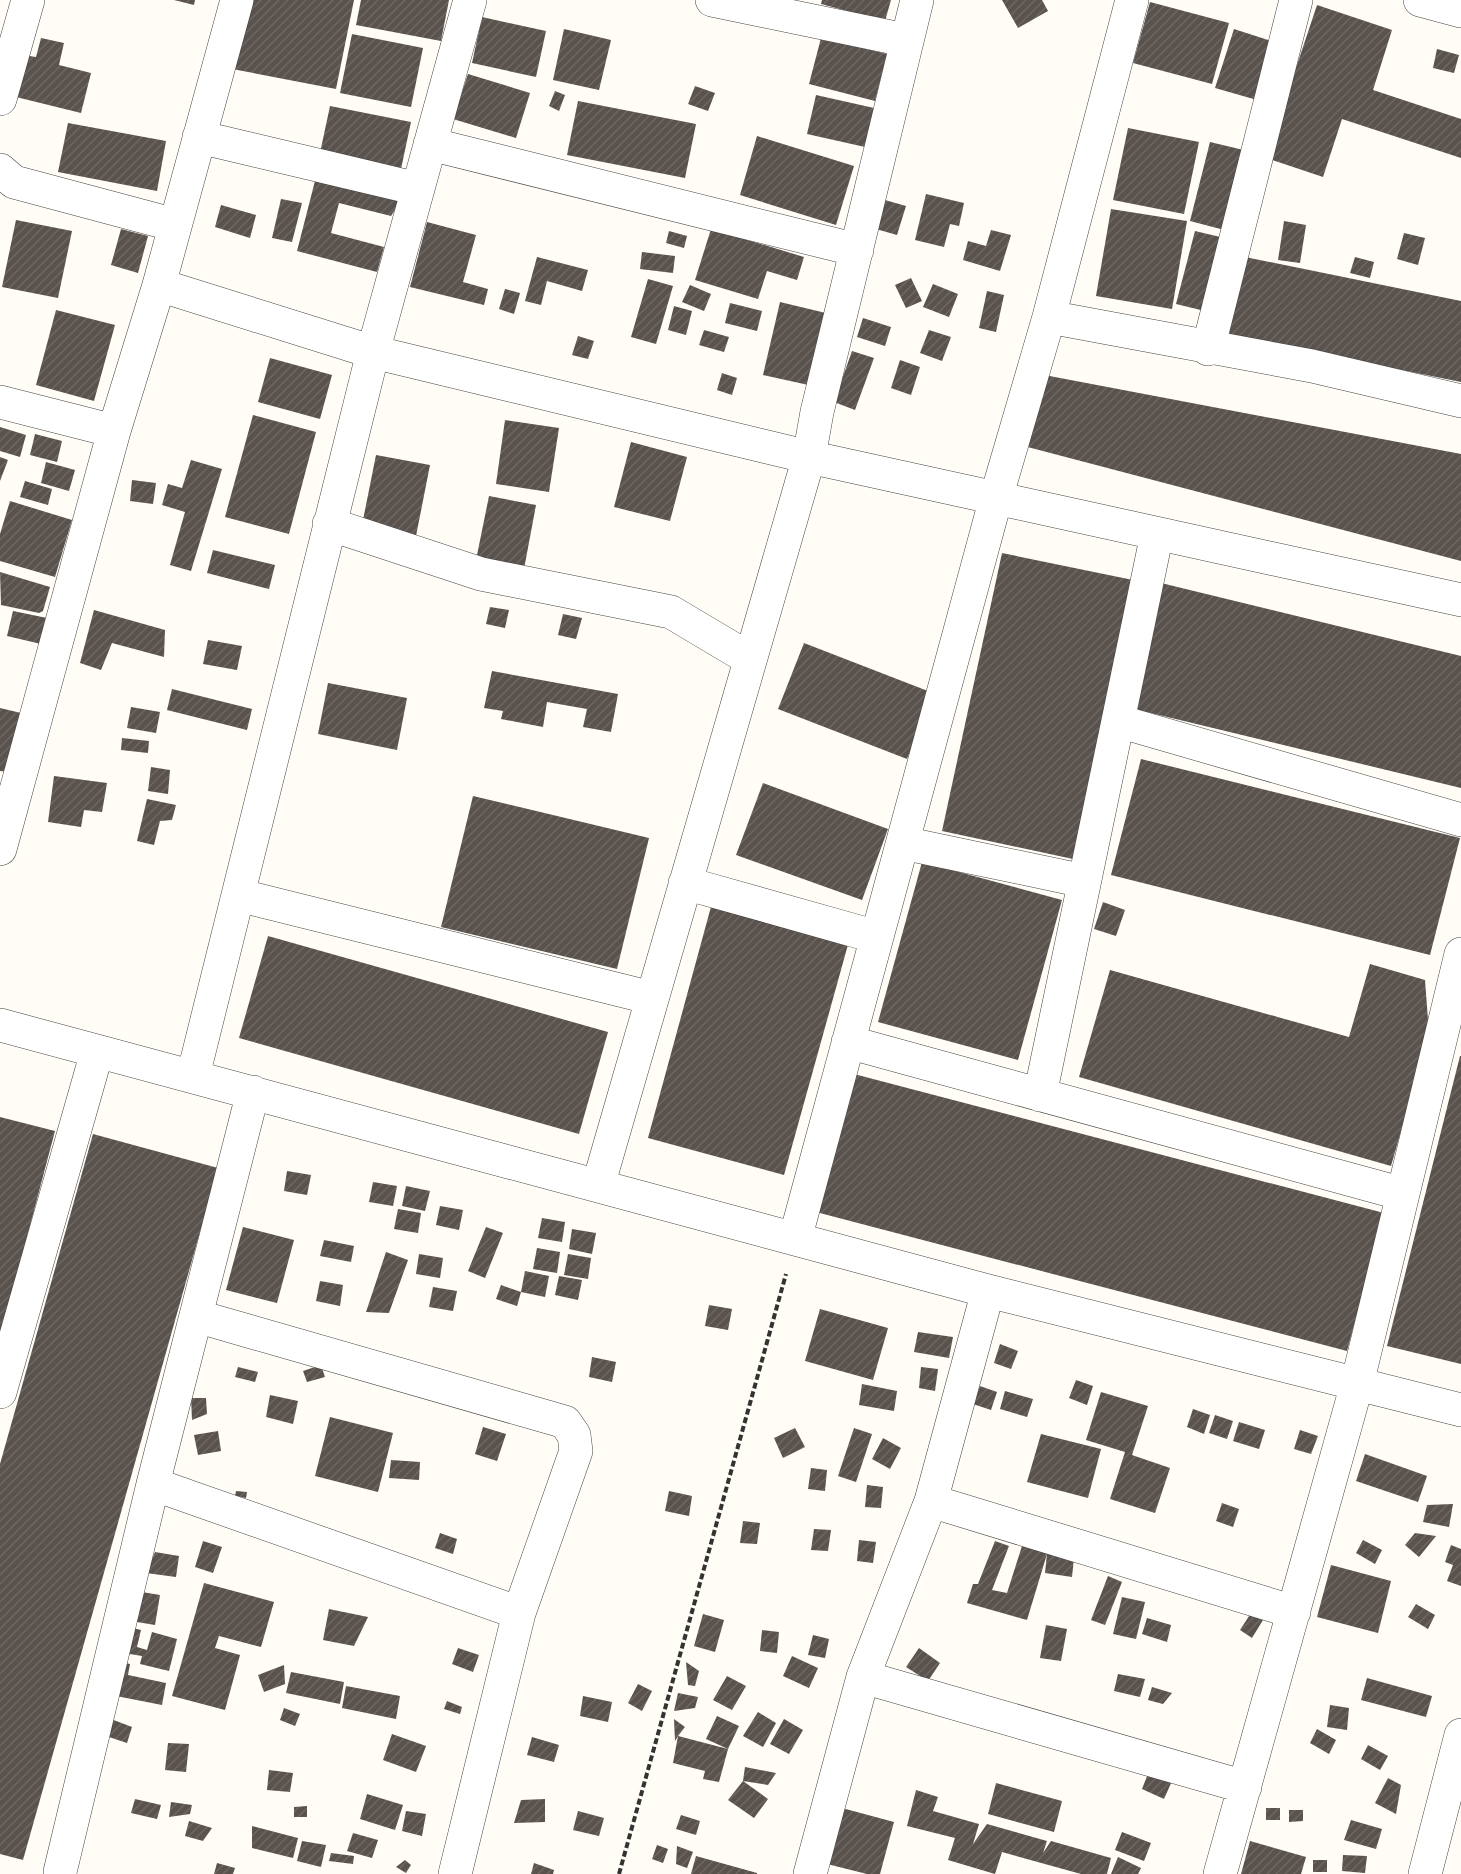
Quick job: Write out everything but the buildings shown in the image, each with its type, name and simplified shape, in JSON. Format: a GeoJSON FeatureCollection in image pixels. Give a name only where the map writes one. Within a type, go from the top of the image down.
{"type":"FeatureCollection","features":[{"type":"Feature","properties":{"kind":"street"},"geometry":{"type":"LineString","coordinates":[[2,83],[28,0]]}},
{"type":"Feature","properties":{"kind":"street"},"geometry":{"type":"LineString","coordinates":[[0,849],[7,794],[159,285],[237,0]]}},
{"type":"Feature","properties":{"kind":"street"},"geometry":{"type":"LineString","coordinates":[[193,1076],[373,352],[470,0]]}},
{"type":"Feature","properties":{"kind":"street"},"geometry":{"type":"LineString","coordinates":[[712,0],[905,40]]}},
{"type":"Feature","properties":{"kind":"street"},"geometry":{"type":"LineString","coordinates":[[598,1186],[809,457],[817,412],[905,40],[917,0]]}},
{"type":"Feature","properties":{"kind":"street"},"geometry":{"type":"LineString","coordinates":[[795,1239],[996,498],[1049,317],[1132,0]]}},
{"type":"Feature","properties":{"kind":"street"},"geometry":{"type":"LineString","coordinates":[[1208,349],[1296,0]]}},
{"type":"Feature","properties":{"kind":"street"},"geometry":{"type":"LineString","coordinates":[[1420,0],[1461,10]]}},
{"type":"Feature","properties":{"kind":"street"},"geometry":{"type":"LineString","coordinates":[[199,137],[418,189]]}},
{"type":"Feature","properties":{"kind":"street"},"geometry":{"type":"LineString","coordinates":[[430,144],[857,250]]}},
{"type":"Feature","properties":{"kind":"street"},"geometry":{"type":"LineString","coordinates":[[0,170],[14,182],[175,225]]}},
{"type":"Feature","properties":{"kind":"street"},"geometry":{"type":"LineString","coordinates":[[159,285],[373,352],[809,457],[1461,600]]}},
{"type":"Feature","properties":{"kind":"street"},"geometry":{"type":"LineString","coordinates":[[1049,317],[1208,349],[1312,366],[1461,401]]}},
{"type":"Feature","properties":{"kind":"street"},"geometry":{"type":"LineString","coordinates":[[0,402],[114,431]]}},
{"type":"Feature","properties":{"kind":"street"},"geometry":{"type":"LineString","coordinates":[[329,524],[482,574],[671,612],[750,659]]}},
{"type":"Feature","properties":{"kind":"street"},"geometry":{"type":"LineString","coordinates":[[1040,1095],[1157,534]]}},
{"type":"Feature","properties":{"kind":"street"},"geometry":{"type":"LineString","coordinates":[[1118,721],[1461,820]]}},
{"type":"Feature","properties":{"kind":"street"},"geometry":{"type":"LineString","coordinates":[[903,843],[1084,881]]}},
{"type":"Feature","properties":{"kind":"street"},"geometry":{"type":"LineString","coordinates":[[686,883],[877,937]]}},
{"type":"Feature","properties":{"kind":"street"},"geometry":{"type":"LineString","coordinates":[[238,895],[652,998]]}},
{"type":"Feature","properties":{"kind":"street"},"geometry":{"type":"LineString","coordinates":[[1220,1874],[1358,1384],[1461,954]]}},
{"type":"Feature","properties":{"kind":"street"},"geometry":{"type":"LineString","coordinates":[[0,1025],[988,1291],[1461,1410]]}},
{"type":"Feature","properties":{"kind":"street"},"geometry":{"type":"LineString","coordinates":[[848,1042],[1403,1194]]}},
{"type":"Feature","properties":{"kind":"street"},"geometry":{"type":"LineString","coordinates":[[0,1392],[97,1052]]}},
{"type":"Feature","properties":{"kind":"street"},"geometry":{"type":"LineString","coordinates":[[60,1873],[153,1484],[253,1092]]}},
{"type":"Feature","properties":{"kind":"street"},"geometry":{"type":"LineString","coordinates":[[810,1874],[863,1677],[931,1502],[988,1291]]}},
{"type":"Feature","properties":{"kind":"street"},"geometry":{"type":"LineString","coordinates":[[196,1316],[565,1422],[574,1435],[576,1451],[519,1613],[455,1874]]}},
{"type":"Feature","properties":{"kind":"street"},"geometry":{"type":"LineString","coordinates":[[153,1484],[519,1613]]}},
{"type":"Feature","properties":{"kind":"street"},"geometry":{"type":"LineString","coordinates":[[931,1502],[1294,1612]]}},
{"type":"Feature","properties":{"kind":"street"},"geometry":{"type":"LineString","coordinates":[[863,1677],[1245,1787]]}},
{"type":"Feature","properties":{"kind":"street"},"geometry":{"type":"LineString","coordinates":[[1425,1874],[1461,1735]]}},
{"type":"Feature","properties":{"kind":"path"},"geometry":{"type":"LineString","coordinates":[[619,1874],[795,1239]]}}]}
